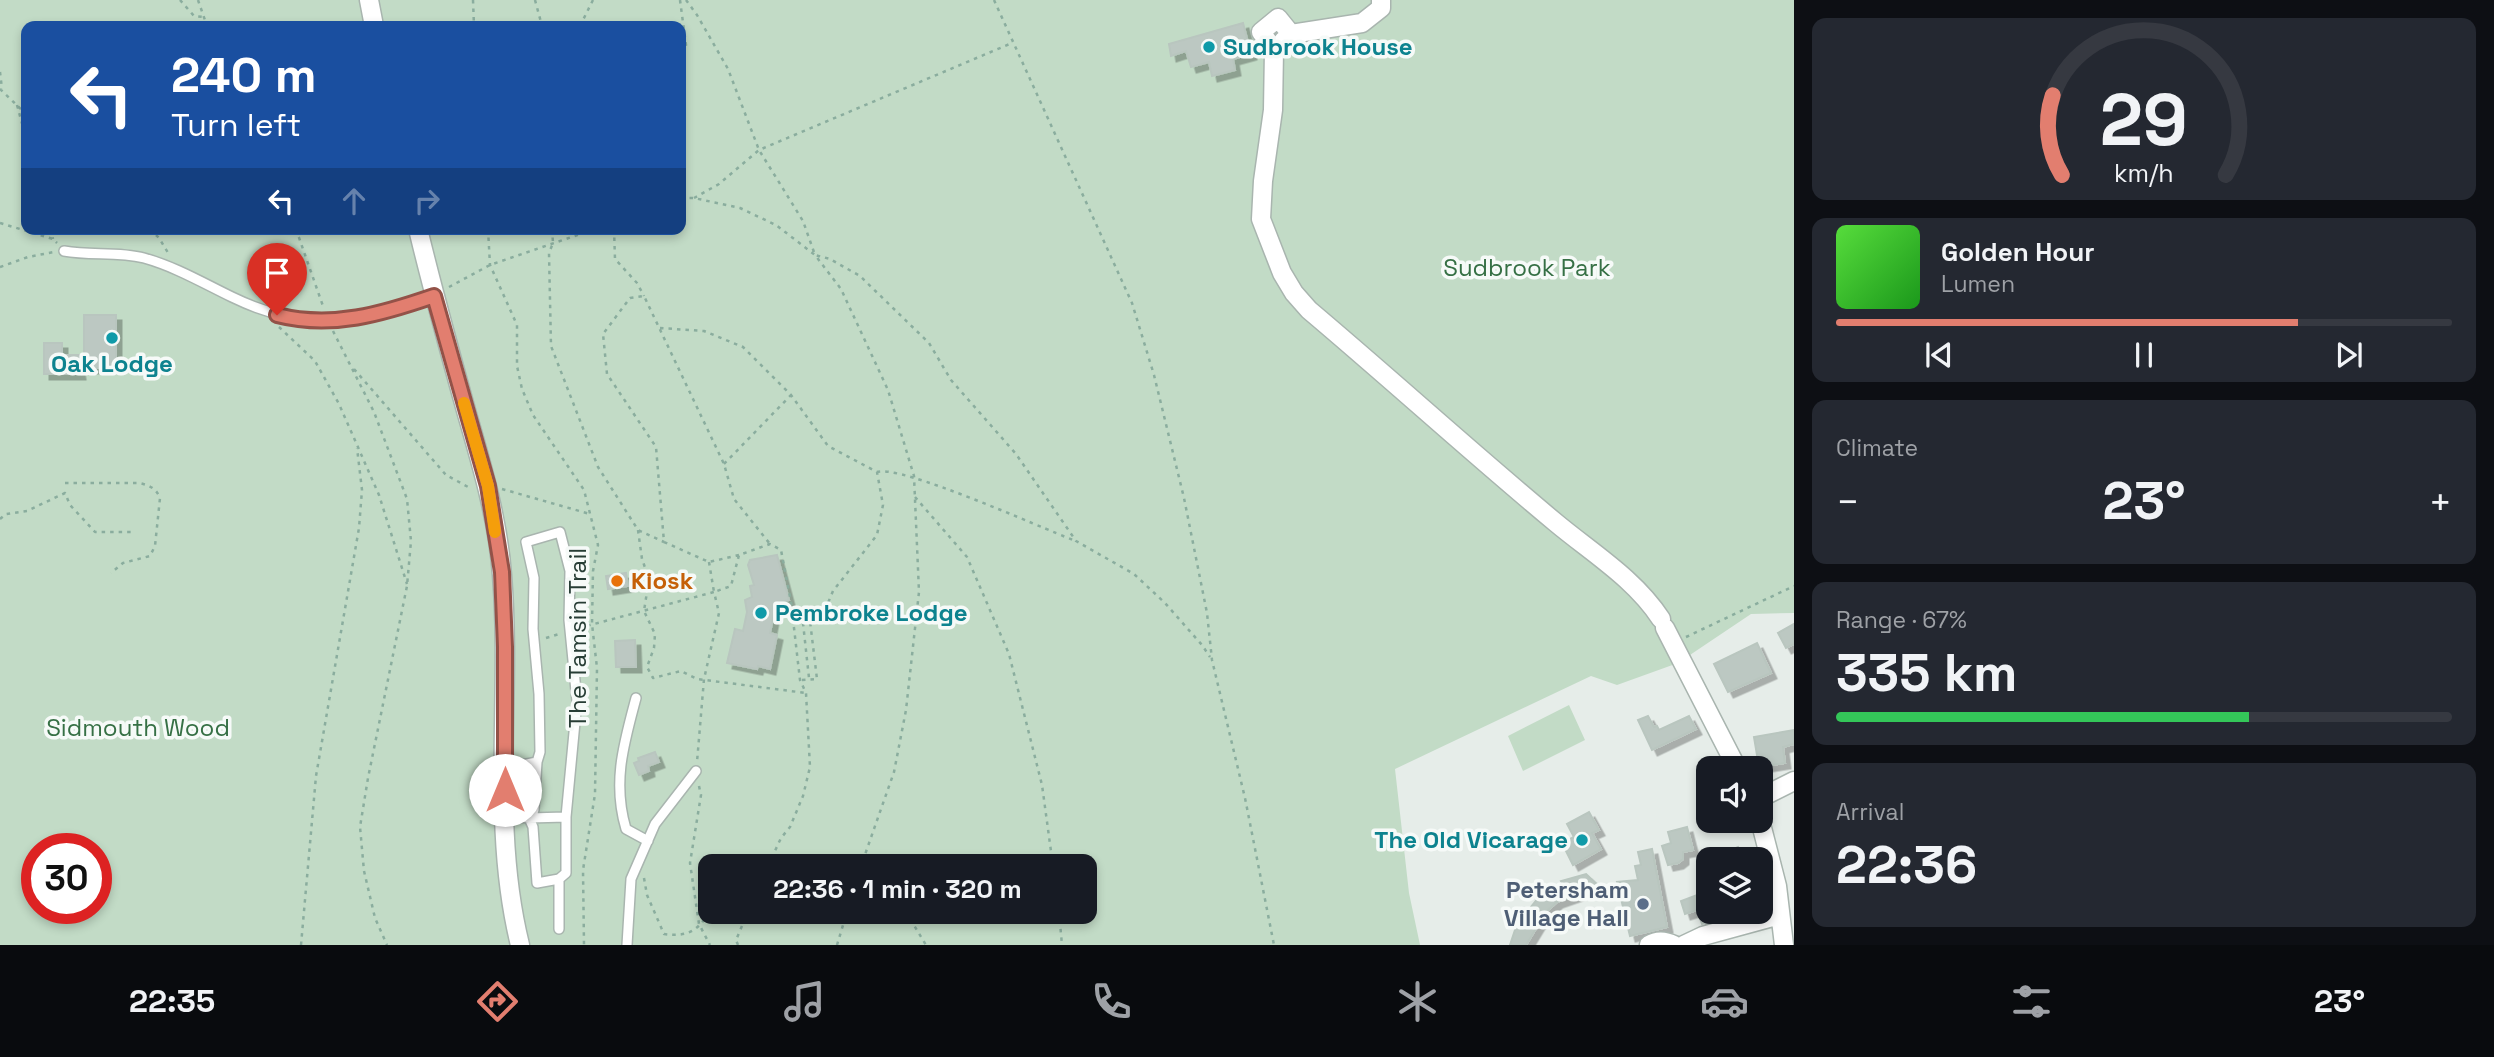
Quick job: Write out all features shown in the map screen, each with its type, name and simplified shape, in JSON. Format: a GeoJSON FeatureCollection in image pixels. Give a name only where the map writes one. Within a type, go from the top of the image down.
{"type":"FeatureCollection","features":[{"type":"Feature","properties":{"kind":"street"},"geometry":{"type":"LineString","coordinates":[[369,0],[373,21]]}},
{"type":"Feature","properties":{"kind":"street"},"geometry":{"type":"LineString","coordinates":[[1381,0],[1381,8],[1362,23],[1291,34],[1274,50],[1273,110],[1263,181],[1261,219],[1282,273],[1294,293],[1310,310],[1555,522],[1633,584],[1650,602],[1731,756]]}},
{"type":"Feature","properties":{"kind":"street"},"geometry":{"type":"LineString","coordinates":[[419,235],[488,486],[502,572],[505,647],[504,816],[508,889],[520,945]]}},
{"type":"Feature","properties":{"kind":"street"},"geometry":{"type":"LineString","coordinates":[[1773,791],[1794,780]]}},
{"type":"Feature","properties":{"kind":"street"},"geometry":{"type":"LineString","coordinates":[[1764,833],[1769,848],[1784,945]]}},
{"type":"Feature","properties":{"kind":"street"},"geometry":{"type":"LineString","coordinates":[[1684,945],[1703,936],[1780,915]]}},
{"type":"Feature","properties":{"kind":"street"},"geometry":{"type":"LineString","coordinates":[[1649,945],[1666,942],[1674,945]]}},
{"type":"Feature","properties":{"kind":"lane"},"geometry":{"type":"LineString","coordinates":[[64,250],[79,253],[109,252],[144,258],[179,270],[261,311],[293,319],[328,322],[361,318],[434,296]]}},
{"type":"Feature","properties":{"kind":"lane"},"geometry":{"type":"LineString","coordinates":[[560,533],[570,571],[570,631],[577,701],[566,817],[566,873],[559,879],[537,883],[533,827],[529,818],[534,810],[540,752],[539,694],[534,641],[534,578],[526,542],[560,533]]}},
{"type":"Feature","properties":{"kind":"lane"},"geometry":{"type":"LineString","coordinates":[[636,698],[621,757],[619,807],[626,829],[648,841]]}},
{"type":"Feature","properties":{"kind":"lane"},"geometry":{"type":"LineString","coordinates":[[505,764],[537,762]]}},
{"type":"Feature","properties":{"kind":"lane"},"geometry":{"type":"LineString","coordinates":[[626,945],[631,879],[655,824],[696,771]]}},
{"type":"Feature","properties":{"kind":"lane"},"geometry":{"type":"LineString","coordinates":[[504,816],[566,817]]}},
{"type":"Feature","properties":{"kind":"lane"},"geometry":{"type":"LineString","coordinates":[[559,879],[559,929]]}},
{"type":"Feature","properties":{"kind":"path"},"geometry":{"type":"LineString","coordinates":[[180,0],[194,16],[204,17]]}},
{"type":"Feature","properties":{"kind":"path"},"geometry":{"type":"LineString","coordinates":[[198,0],[205,21]]}},
{"type":"Feature","properties":{"kind":"path"},"geometry":{"type":"LineString","coordinates":[[474,0],[474,21]]}},
{"type":"Feature","properties":{"kind":"path"},"geometry":{"type":"LineString","coordinates":[[535,0],[541,21]]}},
{"type":"Feature","properties":{"kind":"path"},"geometry":{"type":"LineString","coordinates":[[582,21],[593,0]]}},
{"type":"Feature","properties":{"kind":"path"},"geometry":{"type":"LineString","coordinates":[[680,0],[683,21]]}},
{"type":"Feature","properties":{"kind":"path"},"geometry":{"type":"LineString","coordinates":[[686,0],[728,69],[759,150],[803,221],[815,255]]}},
{"type":"Feature","properties":{"kind":"path"},"geometry":{"type":"LineString","coordinates":[[994,0],[1132,303],[1154,375],[1184,498],[1208,613],[1212,660],[1245,799],[1273,945]]}},
{"type":"Feature","properties":{"kind":"path"},"geometry":{"type":"LineString","coordinates":[[694,198],[719,184],[759,150],[1012,43]]}},
{"type":"Feature","properties":{"kind":"path"},"geometry":{"type":"LineString","coordinates":[[0,72],[1,90],[21,109]]}},
{"type":"Feature","properties":{"kind":"path"},"geometry":{"type":"LineString","coordinates":[[17,105],[21,120]]}},
{"type":"Feature","properties":{"kind":"path"},"geometry":{"type":"LineString","coordinates":[[686,198],[740,208],[776,225],[815,255],[841,289],[888,390],[914,476],[919,592],[906,710],[894,772],[866,854]]}},
{"type":"Feature","properties":{"kind":"path"},"geometry":{"type":"LineString","coordinates":[[0,223],[21,229]]}},
{"type":"Feature","properties":{"kind":"path"},"geometry":{"type":"LineString","coordinates":[[40,235],[53,239],[64,250]]}},
{"type":"Feature","properties":{"kind":"path"},"geometry":{"type":"LineString","coordinates":[[52,235],[53,239]]}},
{"type":"Feature","properties":{"kind":"path"},"geometry":{"type":"LineString","coordinates":[[156,235],[179,270]]}},
{"type":"Feature","properties":{"kind":"path"},"geometry":{"type":"LineString","coordinates":[[298,235],[328,322],[374,412],[407,499],[411,541],[407,586],[360,827],[364,871],[375,918],[387,945]]}},
{"type":"Feature","properties":{"kind":"path","name":"The Tamsin Trail"},"geometry":{"type":"LineString","coordinates":[[488,235],[490,265],[517,325],[517,366],[522,389],[533,415],[584,490],[598,545],[593,571],[592,624],[597,668],[595,780],[583,870],[584,945]]}},
{"type":"Feature","properties":{"kind":"path"},"geometry":{"type":"LineString","coordinates":[[552,235],[549,253],[551,346],[598,467],[638,530],[642,559],[649,579],[644,611],[655,634],[654,648],[647,667],[650,674],[653,678],[681,671],[697,679],[806,693]]}},
{"type":"Feature","properties":{"kind":"path"},"geometry":{"type":"LineString","coordinates":[[434,296],[490,265],[577,235]]}},
{"type":"Feature","properties":{"kind":"path"},"geometry":{"type":"LineString","coordinates":[[614,235],[615,259],[637,283],[660,328],[723,464],[734,499],[770,544],[781,550],[800,680],[806,693],[810,767],[803,796],[790,827],[774,854]]}},
{"type":"Feature","properties":{"kind":"path"},"geometry":{"type":"LineString","coordinates":[[0,267],[28,257],[64,250]]}},
{"type":"Feature","properties":{"kind":"path"},"geometry":{"type":"LineString","coordinates":[[815,255],[830,259],[860,276],[929,343],[951,380],[1016,454],[1076,541]]}},
{"type":"Feature","properties":{"kind":"path"},"geometry":{"type":"LineString","coordinates":[[644,296],[629,298],[603,334],[607,373],[656,447],[664,541]]}},
{"type":"Feature","properties":{"kind":"path"},"geometry":{"type":"LineString","coordinates":[[261,311],[315,361],[339,404],[379,495],[407,586]]}},
{"type":"Feature","properties":{"kind":"path"},"geometry":{"type":"LineString","coordinates":[[660,328],[704,331],[743,348],[791,395],[828,446],[877,472],[883,470],[914,476],[1076,541],[1134,574],[1165,603],[1212,660]]}},
{"type":"Feature","properties":{"kind":"path"},"geometry":{"type":"LineString","coordinates":[[352,366],[446,475],[465,487],[476,489],[496,484],[502,489],[590,514]]}},
{"type":"Feature","properties":{"kind":"path"},"geometry":{"type":"LineString","coordinates":[[723,464],[791,395]]}},
{"type":"Feature","properties":{"kind":"path"},"geometry":{"type":"LineString","coordinates":[[302,945],[316,776],[359,528],[362,489],[357,448]]}},
{"type":"Feature","properties":{"kind":"path"},"geometry":{"type":"LineString","coordinates":[[774,615],[803,622],[819,618],[825,610],[833,590],[877,535],[883,505],[877,472]]}},
{"type":"Feature","properties":{"kind":"path"},"geometry":{"type":"LineString","coordinates":[[65,483],[139,483],[157,491],[160,498],[155,545],[150,556],[123,563],[111,573]]}},
{"type":"Feature","properties":{"kind":"path"},"geometry":{"type":"LineString","coordinates":[[0,519],[6,514],[27,510],[65,493],[70,505],[95,531],[132,532]]}},
{"type":"Feature","properties":{"kind":"path"},"geometry":{"type":"LineString","coordinates":[[915,496],[967,557],[1009,654],[1042,785],[1051,854]]}},
{"type":"Feature","properties":{"kind":"path"},"geometry":{"type":"LineString","coordinates":[[638,530],[709,562],[770,544]]}},
{"type":"Feature","properties":{"kind":"path"},"geometry":{"type":"LineString","coordinates":[[534,641],[714,593],[731,586],[739,555]]}},
{"type":"Feature","properties":{"kind":"path"},"geometry":{"type":"LineString","coordinates":[[709,562],[719,613],[704,679],[696,771],[701,795],[690,863],[701,926],[710,945]]}},
{"type":"Feature","properties":{"kind":"path"},"geometry":{"type":"LineString","coordinates":[[1666,630],[1794,586]]}},
{"type":"Feature","properties":{"kind":"path"},"geometry":{"type":"LineString","coordinates":[[800,680],[817,679],[810,621]]}},
{"type":"Feature","properties":{"kind":"path"},"geometry":{"type":"LineString","coordinates":[[803,622],[809,680]]}},
{"type":"Feature","properties":{"kind":"path"},"geometry":{"type":"LineString","coordinates":[[641,858],[647,895],[664,934],[679,936],[701,926]]}},
{"type":"Feature","properties":{"kind":"path"},"geometry":{"type":"LineString","coordinates":[[738,945],[736,940],[743,924]]}},
{"type":"Feature","properties":{"kind":"path"},"geometry":{"type":"LineString","coordinates":[[836,945],[843,924]]}},
{"type":"Feature","properties":{"kind":"path"},"geometry":{"type":"LineString","coordinates":[[913,924],[926,945]]}},
{"type":"Feature","properties":{"kind":"path"},"geometry":{"type":"LineString","coordinates":[[1060,924],[1062,945]]}},
{"type":"Feature","properties":{"kind":"green space"},"geometry":{"type":"Polygon","coordinates":[[[0,0],[1794,0],[1794,613],[1751,614],[1678,663],[1617,685],[1591,676],[1395,769],[1409,893],[1420,945],[0,945],[0,0]]]}},
{"type":"Feature","properties":{"kind":"green space"},"geometry":{"type":"Polygon","coordinates":[[[1569,705],[1585,740],[1523,771],[1508,736],[1569,705]]]}},
{"type":"Feature","properties":{"kind":"building","name":"Sudbrook House"},"geometry":{"type":"Polygon","coordinates":[[[1243,23],[1251,54],[1233,59],[1235,70],[1212,76],[1209,62],[1191,67],[1186,51],[1171,56],[1169,44],[1243,23]]]}},
{"type":"Feature","properties":{"kind":"building"},"geometry":{"type":"Polygon","coordinates":[[[84,315],[116,315],[116,368],[79,368],[80,374],[44,374],[44,343],[62,343],[62,355],[84,355],[84,315]]]}},
{"type":"Feature","properties":{"kind":"building","name":"Pembroke Lodge"},"geometry":{"type":"Polygon","coordinates":[[[777,555],[789,600],[776,603],[770,633],[777,635],[770,669],[727,663],[735,629],[743,631],[747,612],[745,600],[752,597],[750,586],[754,585],[748,565],[750,560],[777,555]]]}},
{"type":"Feature","properties":{"kind":"building","name":"Kiosk"},"geometry":{"type":"Polygon","coordinates":[[[626,573],[628,586],[608,589],[606,576],[626,573]]]}},
{"type":"Feature","properties":{"kind":"building"},"geometry":{"type":"Polygon","coordinates":[[[1794,624],[1794,644],[1786,648],[1778,633],[1794,624]]]}},
{"type":"Feature","properties":{"kind":"building"},"geometry":{"type":"Polygon","coordinates":[[[635,640],[636,667],[616,667],[615,641],[635,640]]]}},
{"type":"Feature","properties":{"kind":"building"},"geometry":{"type":"Polygon","coordinates":[[[1757,643],[1771,673],[1728,692],[1714,664],[1757,643]]]}},
{"type":"Feature","properties":{"kind":"building"},"geometry":{"type":"Polygon","coordinates":[[[1648,716],[1659,730],[1689,716],[1696,729],[1652,750],[1638,720],[1648,716]]]}},
{"type":"Feature","properties":{"kind":"building"},"geometry":{"type":"Polygon","coordinates":[[[1794,730],[1794,744],[1783,747],[1785,763],[1773,765],[1773,756],[1757,756],[1754,737],[1794,730]]]}},
{"type":"Feature","properties":{"kind":"building"},"geometry":{"type":"Polygon","coordinates":[[[655,752],[659,762],[648,766],[649,771],[639,775],[634,763],[639,761],[638,758],[655,752]]]}},
{"type":"Feature","properties":{"kind":"building","name":"The Old Vicarage"},"geometry":{"type":"Polygon","coordinates":[[[1589,812],[1599,830],[1592,833],[1601,849],[1573,865],[1562,843],[1574,837],[1567,824],[1589,812]]]}},
{"type":"Feature","properties":{"kind":"building"},"geometry":{"type":"Polygon","coordinates":[[[1687,827],[1693,850],[1683,852],[1683,859],[1678,863],[1668,865],[1662,846],[1671,843],[1668,832],[1687,827]]]}},
{"type":"Feature","properties":{"kind":"building","name":"Petersham Village Hall"},"geometry":{"type":"Polygon","coordinates":[[[1652,849],[1667,927],[1630,936],[1617,882],[1638,880],[1635,866],[1641,865],[1638,852],[1652,849]]]}},
{"type":"Feature","properties":{"kind":"building"},"geometry":{"type":"Polygon","coordinates":[[[1586,874],[1600,887],[1557,902],[1546,912],[1526,945],[1510,945],[1517,924],[1539,897],[1556,896],[1565,888],[1561,881],[1586,874]]]}},
{"type":"Feature","properties":{"kind":"building"},"geometry":{"type":"Polygon","coordinates":[[[1696,895],[1696,910],[1685,914],[1681,901],[1696,895]]]}},
{"type":"Feature","properties":{"kind":"slow traffic"},"geometry":{"type":"LineString","coordinates":[[464,403],[488,486],[495,532]]}},
{"type":"Feature","properties":{"kind":"place","name":"Sudbrook House"},"geometry":{"type":"Point","coordinates":[1209,47]}},
{"type":"Feature","properties":{"kind":"place","name":"Oak Lodge"},"geometry":{"type":"Point","coordinates":[112,338]}},
{"type":"Feature","properties":{"kind":"place","name":"Kiosk"},"geometry":{"type":"Point","coordinates":[617,581]}},
{"type":"Feature","properties":{"kind":"place","name":"Pembroke Lodge"},"geometry":{"type":"Point","coordinates":[761,613]}},
{"type":"Feature","properties":{"kind":"place","name":"The Old Vicarage"},"geometry":{"type":"Point","coordinates":[1582,840]}},
{"type":"Feature","properties":{"kind":"place","name":"Petersham Village Hall"},"geometry":{"type":"Point","coordinates":[1643,904]}},
{"type":"Feature","properties":{"kind":"route"},"geometry":{"type":"LineString","coordinates":[[277,315],[328,322],[391,311],[434,296],[488,486],[502,572],[505,790]]}},
{"type":"Feature","properties":{"kind":"park label","name":"Sudbrook Park"},"geometry":{"type":"Point","coordinates":[1527,268]}},
{"type":"Feature","properties":{"kind":"park label","name":"Sidmouth Wood"},"geometry":{"type":"Point","coordinates":[138,728]}}]}
